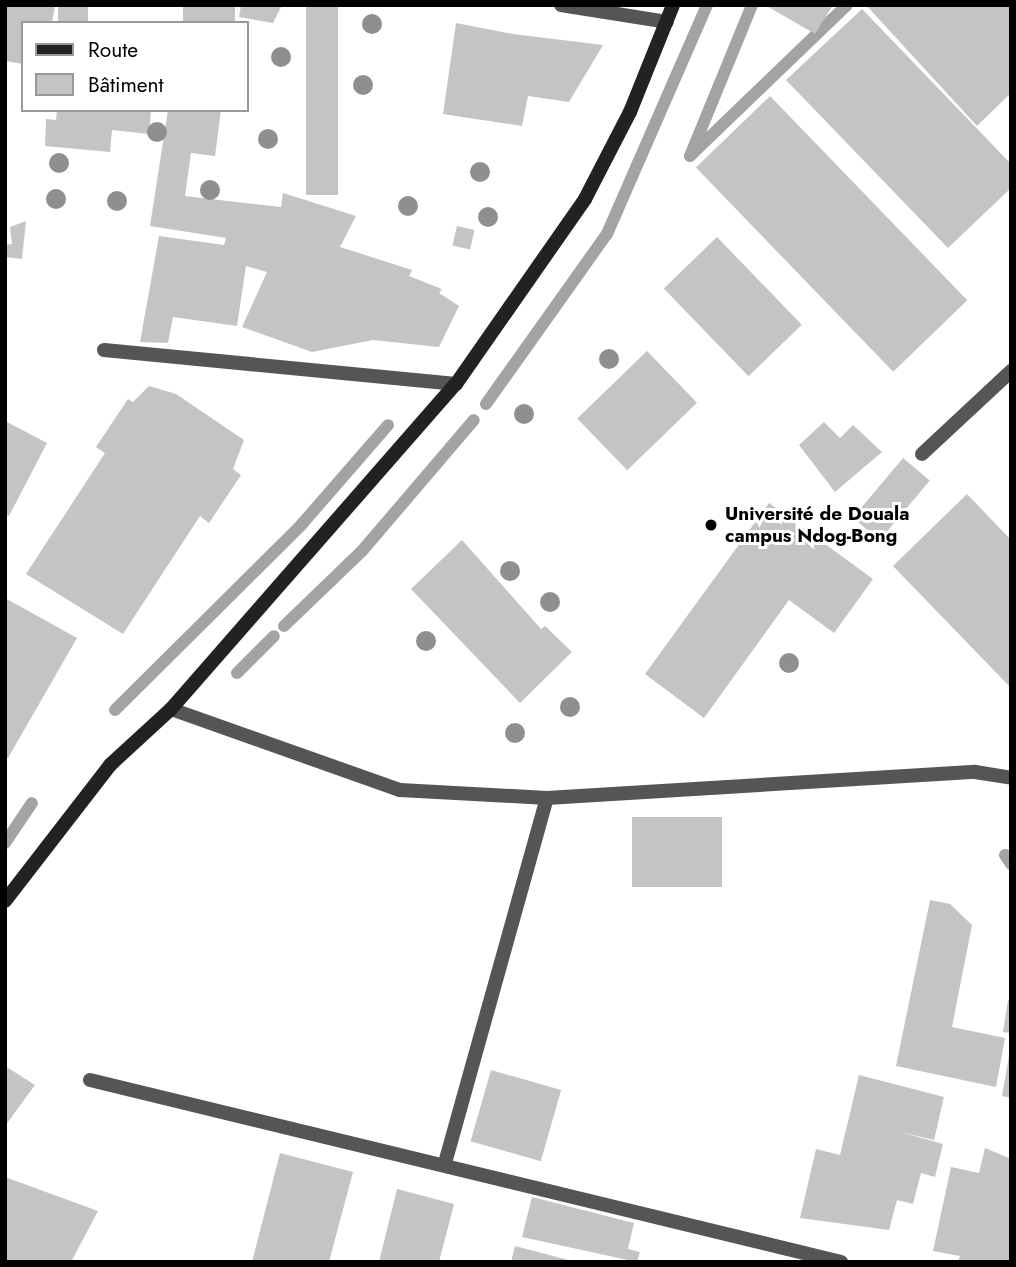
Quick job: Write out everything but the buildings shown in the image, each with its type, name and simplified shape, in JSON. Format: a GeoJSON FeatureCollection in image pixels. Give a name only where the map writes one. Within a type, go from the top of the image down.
{"type":"FeatureCollection","features":[{"type":"Feature","properties":{"kind":"main road"},"geometry":{"type":"LineString","coordinates":[[5,901],[110,765],[171,709],[456,384],[585,199],[673,5]]}},
{"type":"Feature","properties":{"kind":"street"},"geometry":{"type":"LineString","coordinates":[[561,5],[667,22]]}},
{"type":"Feature","properties":{"kind":"street"},"geometry":{"type":"LineString","coordinates":[[104,351],[456,384]]}},
{"type":"Feature","properties":{"kind":"street"},"geometry":{"type":"LineString","coordinates":[[922,454],[1011,372]]}},
{"type":"Feature","properties":{"kind":"street"},"geometry":{"type":"LineString","coordinates":[[171,709],[400,790],[547,798],[975,772],[1011,778]]}},
{"type":"Feature","properties":{"kind":"street"},"geometry":{"type":"LineString","coordinates":[[444,1163],[547,798]]}},
{"type":"Feature","properties":{"kind":"street"},"geometry":{"type":"LineString","coordinates":[[90,1080],[444,1163],[841,1262]]}},
{"type":"Feature","properties":{"kind":"waterway"},"geometry":{"type":"LineString","coordinates":[[486,404],[607,234],[707,5]]}},
{"type":"Feature","properties":{"kind":"waterway"},"geometry":{"type":"LineString","coordinates":[[752,5],[690,156],[847,5]]}},
{"type":"Feature","properties":{"kind":"waterway"},"geometry":{"type":"LineString","coordinates":[[284,626],[362,551],[474,420]]}},
{"type":"Feature","properties":{"kind":"waterway"},"geometry":{"type":"LineString","coordinates":[[115,710],[302,524],[388,425]]}},
{"type":"Feature","properties":{"kind":"waterway"},"geometry":{"type":"LineString","coordinates":[[237,673],[274,636]]}},
{"type":"Feature","properties":{"kind":"waterway"},"geometry":{"type":"LineString","coordinates":[[5,843],[32,803]]}},
{"type":"Feature","properties":{"kind":"waterway"},"geometry":{"type":"LineString","coordinates":[[1005,855],[1011,864]]}},
{"type":"Feature","properties":{"kind":"place","name":"Université de Douala campus Ndog-Bong"},"geometry":{"type":"Point","coordinates":[711,525]}}]}
